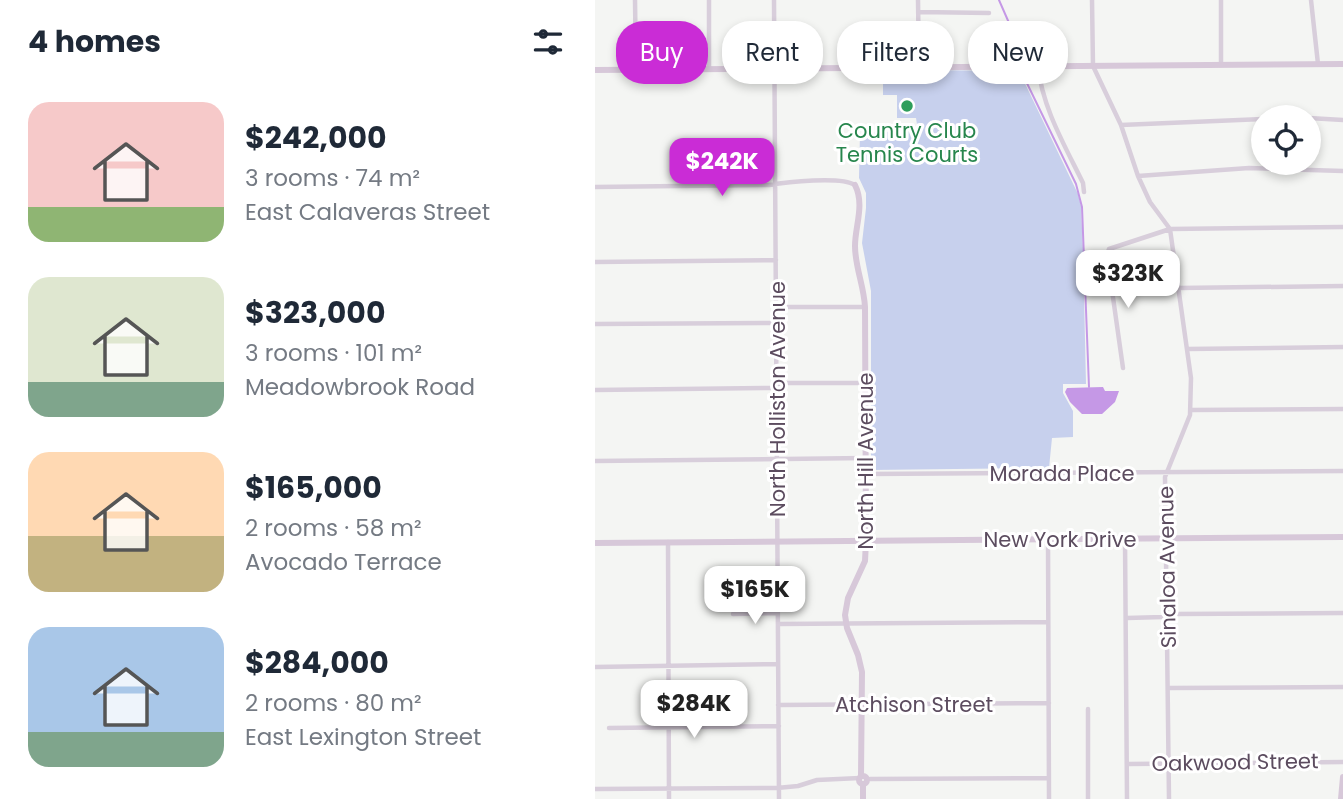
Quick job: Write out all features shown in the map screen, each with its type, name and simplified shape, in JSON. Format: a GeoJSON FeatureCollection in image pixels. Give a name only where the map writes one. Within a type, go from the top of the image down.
{"type":"FeatureCollection","features":[{"type":"Feature","properties":{"kind":"street"},"geometry":{"type":"LineString","coordinates":[[635,0],[635,21]]}},
{"type":"Feature","properties":{"kind":"street"},"geometry":{"type":"LineString","coordinates":[[709,0],[709,68],[722,68]]}},
{"type":"Feature","properties":{"kind":"street","name":"North Holliston Avenue"},"geometry":{"type":"LineString","coordinates":[[774,0],[774,21]]}},
{"type":"Feature","properties":{"kind":"street"},"geometry":{"type":"LineString","coordinates":[[918,0],[919,21]]}},
{"type":"Feature","properties":{"kind":"street"},"geometry":{"type":"LineString","coordinates":[[1092,0],[1093,66]]}},
{"type":"Feature","properties":{"kind":"street"},"geometry":{"type":"LineString","coordinates":[[1221,0],[1221,65]]}},
{"type":"Feature","properties":{"kind":"street"},"geometry":{"type":"LineString","coordinates":[[1311,0],[1318,64]]}},
{"type":"Feature","properties":{"kind":"street"},"geometry":{"type":"LineString","coordinates":[[919,12],[989,12]]}},
{"type":"Feature","properties":{"kind":"street"},"geometry":{"type":"LineString","coordinates":[[1068,66],[1343,64]]}},
{"type":"Feature","properties":{"kind":"street","name":"Sinaloa Avenue"},"geometry":{"type":"LineString","coordinates":[[1093,66],[1121,125],[1150,202],[1170,229],[1192,390],[1191,410],[1165,477],[1169,799]]}},
{"type":"Feature","properties":{"kind":"street"},"geometry":{"type":"LineString","coordinates":[[595,70],[616,69]]}},
{"type":"Feature","properties":{"kind":"street","name":"North Holliston Avenue"},"geometry":{"type":"LineString","coordinates":[[775,84],[779,799]]}},
{"type":"Feature","properties":{"kind":"street"},"geometry":{"type":"LineString","coordinates":[[1040,84],[1050,113],[1083,183],[1084,192]]}},
{"type":"Feature","properties":{"kind":"street"},"geometry":{"type":"LineString","coordinates":[[1121,125],[1251,119]]}},
{"type":"Feature","properties":{"kind":"street"},"geometry":{"type":"LineString","coordinates":[[1321,119],[1343,120]]}},
{"type":"Feature","properties":{"kind":"street"},"geometry":{"type":"LineString","coordinates":[[1138,176],[1249,168],[1343,171]]}},
{"type":"Feature","properties":{"kind":"street"},"geometry":{"type":"LineString","coordinates":[[595,187],[849,181],[855,185]]}},
{"type":"Feature","properties":{"kind":"street","name":"North Hill Avenue"},"geometry":{"type":"LineString","coordinates":[[846,624],[846,607],[865,561],[866,541],[865,307],[855,253],[860,210],[855,185]]}},
{"type":"Feature","properties":{"kind":"street"},"geometry":{"type":"LineString","coordinates":[[1123,368],[1108,252],[1170,229],[1343,227]]}},
{"type":"Feature","properties":{"kind":"street"},"geometry":{"type":"LineString","coordinates":[[595,262],[776,260]]}},
{"type":"Feature","properties":{"kind":"street"},"geometry":{"type":"LineString","coordinates":[[1179,288],[1343,286]]}},
{"type":"Feature","properties":{"kind":"street"},"geometry":{"type":"LineString","coordinates":[[776,307],[865,307]]}},
{"type":"Feature","properties":{"kind":"street"},"geometry":{"type":"LineString","coordinates":[[595,324],[776,323]]}},
{"type":"Feature","properties":{"kind":"street"},"geometry":{"type":"LineString","coordinates":[[1187,349],[1343,347]]}},
{"type":"Feature","properties":{"kind":"street"},"geometry":{"type":"LineString","coordinates":[[595,390],[772,388],[780,383],[866,383]]}},
{"type":"Feature","properties":{"kind":"street"},"geometry":{"type":"LineString","coordinates":[[1191,410],[1343,409]]}},
{"type":"Feature","properties":{"kind":"street"},"geometry":{"type":"LineString","coordinates":[[595,461],[866,458]]}},
{"type":"Feature","properties":{"kind":"street","name":"Morada Place"},"geometry":{"type":"LineString","coordinates":[[866,474],[1343,471]]}},
{"type":"Feature","properties":{"kind":"street","name":"New York Drive"},"geometry":{"type":"LineString","coordinates":[[595,543],[1343,537]]}},
{"type":"Feature","properties":{"kind":"street"},"geometry":{"type":"LineString","coordinates":[[1125,538],[1127,799]]}},
{"type":"Feature","properties":{"kind":"street"},"geometry":{"type":"LineString","coordinates":[[1048,539],[1049,799]]}},
{"type":"Feature","properties":{"kind":"street"},"geometry":{"type":"LineString","coordinates":[[668,542],[669,799]]}},
{"type":"Feature","properties":{"kind":"street"},"geometry":{"type":"LineString","coordinates":[[733,614],[777,613]]}},
{"type":"Feature","properties":{"kind":"street"},"geometry":{"type":"LineString","coordinates":[[1127,618],[1343,613]]}},
{"type":"Feature","properties":{"kind":"street"},"geometry":{"type":"LineString","coordinates":[[778,624],[1048,622]]}},
{"type":"Feature","properties":{"kind":"street"},"geometry":{"type":"LineString","coordinates":[[846,624],[861,663],[863,799]]}},
{"type":"Feature","properties":{"kind":"street"},"geometry":{"type":"LineString","coordinates":[[595,667],[778,664]]}},
{"type":"Feature","properties":{"kind":"street"},"geometry":{"type":"LineString","coordinates":[[1169,688],[1343,687]]}},
{"type":"Feature","properties":{"kind":"street","name":"Atchison Street"},"geometry":{"type":"LineString","coordinates":[[778,705],[1049,703]]}},
{"type":"Feature","properties":{"kind":"street"},"geometry":{"type":"LineString","coordinates":[[1088,799],[1089,709]]}},
{"type":"Feature","properties":{"kind":"street"},"geometry":{"type":"LineString","coordinates":[[609,728],[779,726]]}},
{"type":"Feature","properties":{"kind":"street","name":"Oakwood Street"},"geometry":{"type":"LineString","coordinates":[[1127,764],[1343,762]]}},
{"type":"Feature","properties":{"kind":"street"},"geometry":{"type":"LineString","coordinates":[[1341,799],[1343,777]]}},
{"type":"Feature","properties":{"kind":"street"},"geometry":{"type":"LineString","coordinates":[[595,789],[779,788],[817,780],[1049,778]]}},
{"type":"Feature","properties":{"kind":"shaded area"},"geometry":{"type":"Polygon","coordinates":[[[954,70],[968,70],[968,84],[1025,84],[1078,194],[1083,251],[1086,384],[1063,384],[1063,393],[1073,411],[1073,437],[1052,438],[1049,468],[871,470],[871,291],[862,243],[866,193],[859,178],[860,133],[918,131],[916,118],[897,118],[897,95],[883,95],[883,84],[954,84],[954,70]]]}},
{"type":"Feature","properties":{"kind":"shaded area"},"geometry":{"type":"Polygon","coordinates":[[[1103,387],[1105,391],[1119,391],[1115,402],[1102,414],[1082,414],[1070,402],[1065,392],[1067,388],[1103,387]]]}},
{"type":"Feature","properties":{"kind":"waterway"},"geometry":{"type":"LineString","coordinates":[[999,0],[1008,21]]}},
{"type":"Feature","properties":{"kind":"waterway"},"geometry":{"type":"LineString","coordinates":[[1027,84],[1076,184],[1082,207],[1089,387]]}},
{"type":"Feature","properties":{"kind":"place","name":"Country Club Tennis Courts"},"geometry":{"type":"Point","coordinates":[907,106]}}]}
